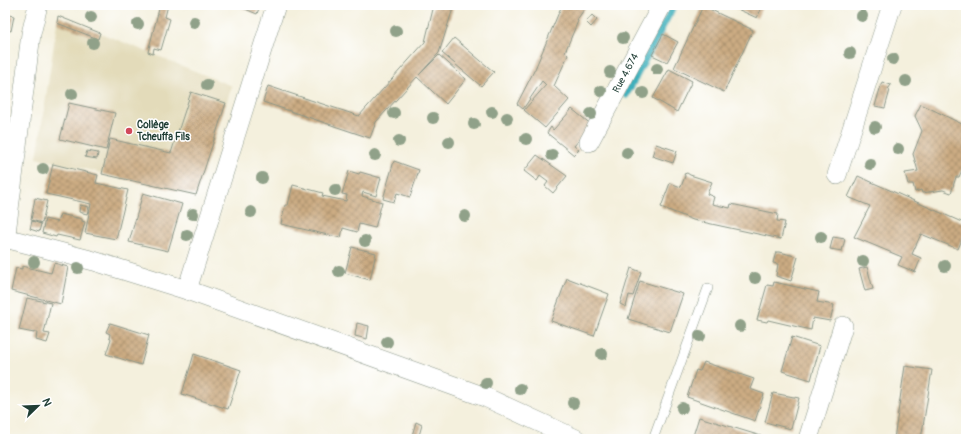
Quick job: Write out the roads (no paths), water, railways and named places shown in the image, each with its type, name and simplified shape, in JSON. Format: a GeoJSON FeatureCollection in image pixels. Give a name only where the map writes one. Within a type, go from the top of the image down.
{"type":"FeatureCollection","features":[{"type":"Feature","properties":{"kind":"street"},"geometry":{"type":"LineString","coordinates":[[38,5],[31,34],[5,239],[94,261],[187,290],[484,397],[576,439]]}},
{"type":"Feature","properties":{"kind":"street"},"geometry":{"type":"LineString","coordinates":[[187,290],[276,5]]}},
{"type":"Feature","properties":{"kind":"street","name":"Rue 4.674"},"geometry":{"type":"LineString","coordinates":[[589,142],[662,5]]}},
{"type":"Feature","properties":{"kind":"street"},"geometry":{"type":"LineString","coordinates":[[837,175],[892,5]]}},
{"type":"Feature","properties":{"kind":"street"},"geometry":{"type":"LineString","coordinates":[[808,439],[842,326]]}},
{"type":"Feature","properties":{"kind":"lane"},"geometry":{"type":"LineString","coordinates":[[653,439],[708,288]]}},
{"type":"Feature","properties":{"kind":"waterway"},"geometry":{"type":"LineString","coordinates":[[626,95],[674,5]]}},
{"type":"Feature","properties":{"kind":"place","name":"Collège Tcheuffa Fils"},"geometry":{"type":"Point","coordinates":[129,131]}}]}
